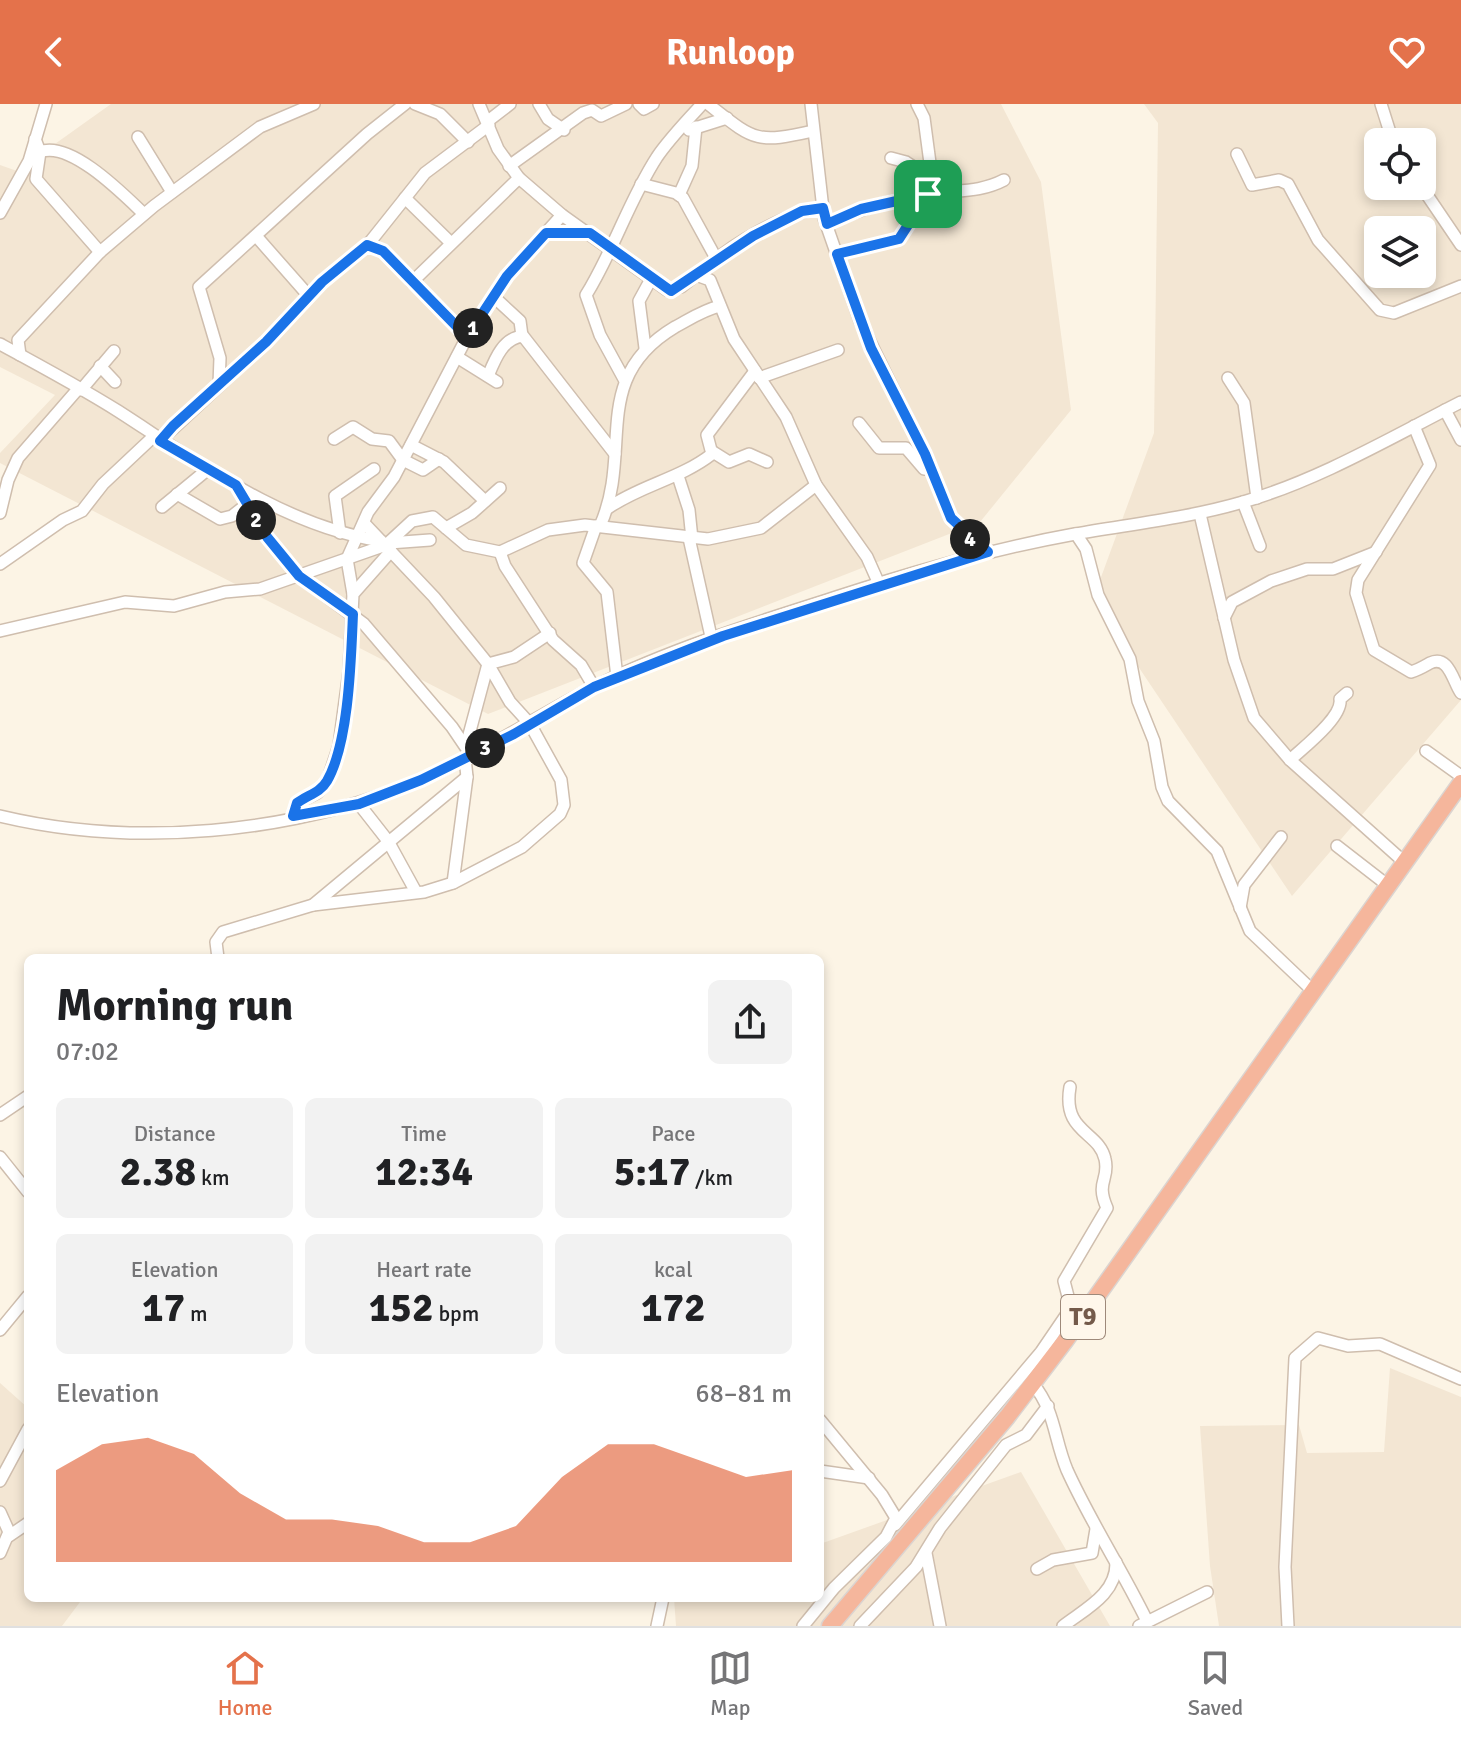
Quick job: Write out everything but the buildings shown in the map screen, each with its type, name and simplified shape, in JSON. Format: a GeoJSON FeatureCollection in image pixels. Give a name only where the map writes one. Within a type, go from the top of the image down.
{"type":"FeatureCollection","features":[{"type":"Feature","properties":{"kind":"highway","name":"T9"},"geometry":{"type":"LineString","coordinates":[[830,1626],[1033,1384],[1144,1233],[1386,884],[1461,783]]}},
{"type":"Feature","properties":{"kind":"street"},"geometry":{"type":"LineString","coordinates":[[20,355],[18,340],[100,252],[144,214],[260,127],[314,104]]}},
{"type":"Feature","properties":{"kind":"street"},"geometry":{"type":"LineString","coordinates":[[415,104],[447,119],[468,142]]}},
{"type":"Feature","properties":{"kind":"street"},"geometry":{"type":"LineString","coordinates":[[479,104],[509,166],[519,178],[562,215],[671,291],[701,274],[753,236],[802,211],[823,208]]}},
{"type":"Feature","properties":{"kind":"street"},"geometry":{"type":"LineString","coordinates":[[0,564],[63,520],[82,511],[103,484],[266,342],[308,295],[367,245],[433,166],[468,142],[510,104]]}},
{"type":"Feature","properties":{"kind":"street"},"geometry":{"type":"LineString","coordinates":[[539,104],[548,119],[564,130]]}},
{"type":"Feature","properties":{"kind":"street"},"geometry":{"type":"LineString","coordinates":[[509,166],[588,111],[600,116],[626,104]]}},
{"type":"Feature","properties":{"kind":"street"},"geometry":{"type":"LineString","coordinates":[[639,104],[644,109],[653,104]]}},
{"type":"Feature","properties":{"kind":"street"},"geometry":{"type":"LineString","coordinates":[[624,379],[600,335],[586,296],[596,282],[609,247],[641,184],[702,104]]}},
{"type":"Feature","properties":{"kind":"street"},"geometry":{"type":"LineString","coordinates":[[708,104],[748,135],[760,139],[813,131]]}},
{"type":"Feature","properties":{"kind":"street"},"geometry":{"type":"LineString","coordinates":[[811,104],[823,208],[871,348],[951,518],[988,552]]}},
{"type":"Feature","properties":{"kind":"street"},"geometry":{"type":"LineString","coordinates":[[837,254],[899,239],[931,194],[924,118],[917,104]]}},
{"type":"Feature","properties":{"kind":"street"},"geometry":{"type":"LineString","coordinates":[[1381,104],[1389,128]]}},
{"type":"Feature","properties":{"kind":"street"},"geometry":{"type":"LineString","coordinates":[[219,384],[220,358],[198,291],[397,106]]}},
{"type":"Feature","properties":{"kind":"street"},"geometry":{"type":"LineString","coordinates":[[0,213],[29,161],[40,107]]}},
{"type":"Feature","properties":{"kind":"street"},"geometry":{"type":"LineString","coordinates":[[677,133],[727,118]]}},
{"type":"Feature","properties":{"kind":"street"},"geometry":{"type":"LineString","coordinates":[[679,195],[692,166],[696,127]]}},
{"type":"Feature","properties":{"kind":"street"},"geometry":{"type":"LineString","coordinates":[[138,137],[172,192]]}},
{"type":"Feature","properties":{"kind":"street"},"geometry":{"type":"LineString","coordinates":[[35,139],[40,152],[36,179],[100,252]]}},
{"type":"Feature","properties":{"kind":"street"},"geometry":{"type":"LineString","coordinates":[[40,152],[54,149],[73,158],[102,176],[144,214]]}},
{"type":"Feature","properties":{"kind":"street"},"geometry":{"type":"LineString","coordinates":[[1237,154],[1252,185],[1279,180],[1288,184],[1318,240],[1380,310],[1394,313],[1461,286]]}},
{"type":"Feature","properties":{"kind":"street"},"geometry":{"type":"LineString","coordinates":[[891,158],[906,162],[932,179]]}},
{"type":"Feature","properties":{"kind":"street"},"geometry":{"type":"LineString","coordinates":[[412,282],[519,178]]}},
{"type":"Feature","properties":{"kind":"street"},"geometry":{"type":"LineString","coordinates":[[827,224],[861,209],[931,194],[983,189],[1004,180]]}},
{"type":"Feature","properties":{"kind":"street"},"geometry":{"type":"LineString","coordinates":[[641,184],[679,195],[701,226],[717,260]]}},
{"type":"Feature","properties":{"kind":"street"},"geometry":{"type":"LineString","coordinates":[[405,198],[450,242]]}},
{"type":"Feature","properties":{"kind":"street"},"geometry":{"type":"LineString","coordinates":[[1430,200],[1461,245]]}},
{"type":"Feature","properties":{"kind":"street"},"geometry":{"type":"LineString","coordinates":[[293,816],[297,803],[317,793],[327,782],[339,746],[353,614],[347,559],[356,537],[403,460],[467,337],[523,256],[562,215]]}},
{"type":"Feature","properties":{"kind":"street"},"geometry":{"type":"LineString","coordinates":[[546,233],[590,233]]}},
{"type":"Feature","properties":{"kind":"street"},"geometry":{"type":"LineString","coordinates":[[256,236],[308,295]]}},
{"type":"Feature","properties":{"kind":"street"},"geometry":{"type":"LineString","coordinates":[[367,245],[383,251],[467,337]]}},
{"type":"Feature","properties":{"kind":"street"},"geometry":{"type":"LineString","coordinates":[[701,274],[710,280],[734,339],[795,435],[816,485],[867,557],[879,584]]}},
{"type":"Feature","properties":{"kind":"street"},"geometry":{"type":"LineString","coordinates":[[645,348],[639,301],[651,279]]}},
{"type":"Feature","properties":{"kind":"street"},"geometry":{"type":"LineString","coordinates":[[494,297],[520,321],[522,336],[548,364],[566,395],[615,454]]}},
{"type":"Feature","properties":{"kind":"street"},"geometry":{"type":"LineString","coordinates":[[617,677],[610,600],[583,563],[608,508],[624,379],[645,348],[697,314],[720,306]]}},
{"type":"Feature","properties":{"kind":"street"},"geometry":{"type":"LineString","coordinates":[[457,357],[493,379],[498,352],[522,336]]}},
{"type":"Feature","properties":{"kind":"street"},"geometry":{"type":"LineString","coordinates":[[0,344],[79,389],[207,470],[340,533],[387,545]]}},
{"type":"Feature","properties":{"kind":"street"},"geometry":{"type":"LineString","coordinates":[[767,462],[749,454],[729,462],[713,452],[707,435],[757,375],[838,350]]}},
{"type":"Feature","properties":{"kind":"street"},"geometry":{"type":"LineString","coordinates":[[0,513],[18,458],[114,351]]}},
{"type":"Feature","properties":{"kind":"street"},"geometry":{"type":"LineString","coordinates":[[100,366],[115,382]]}},
{"type":"Feature","properties":{"kind":"street"},"geometry":{"type":"LineString","coordinates":[[1228,378],[1244,403],[1257,498]]}},
{"type":"Feature","properties":{"kind":"street"},"geometry":{"type":"LineString","coordinates":[[0,816],[101,830],[168,835],[233,829],[359,804],[530,724],[594,687],[712,641],[879,584],[988,552],[1200,514],[1257,498],[1297,483],[1461,402]]}},
{"type":"Feature","properties":{"kind":"street"},"geometry":{"type":"LineString","coordinates":[[1445,410],[1461,440]]}},
{"type":"Feature","properties":{"kind":"street"},"geometry":{"type":"LineString","coordinates":[[859,423],[879,448],[906,448],[924,469],[930,468]]}},
{"type":"Feature","properties":{"kind":"street"},"geometry":{"type":"LineString","coordinates":[[1414,426],[1430,465],[1417,481],[1355,588],[1374,650],[1411,672],[1432,662],[1441,662],[1450,670],[1461,693]]}},
{"type":"Feature","properties":{"kind":"street"},"geometry":{"type":"LineString","coordinates":[[334,439],[353,427],[372,439],[389,441],[403,460],[425,470],[439,459]]}},
{"type":"Feature","properties":{"kind":"street"},"geometry":{"type":"LineString","coordinates":[[411,445],[439,459],[485,501]]}},
{"type":"Feature","properties":{"kind":"street"},"geometry":{"type":"LineString","coordinates":[[608,508],[628,494],[678,476],[713,452]]}},
{"type":"Feature","properties":{"kind":"street"},"geometry":{"type":"LineString","coordinates":[[340,533],[335,496],[374,469]]}},
{"type":"Feature","properties":{"kind":"street"},"geometry":{"type":"LineString","coordinates":[[162,507],[207,470]]}},
{"type":"Feature","properties":{"kind":"street"},"geometry":{"type":"LineString","coordinates":[[678,476],[689,510],[690,538],[712,641]]}},
{"type":"Feature","properties":{"kind":"street"},"geometry":{"type":"LineString","coordinates":[[236,485],[246,505],[299,576],[353,614],[467,753]]}},
{"type":"Feature","properties":{"kind":"street"},"geometry":{"type":"LineString","coordinates":[[353,594],[387,545],[419,518],[433,517],[466,545],[500,552],[548,530],[598,526],[690,538],[757,530],[816,485]]}},
{"type":"Feature","properties":{"kind":"street"},"geometry":{"type":"LineString","coordinates":[[446,528],[500,488]]}},
{"type":"Feature","properties":{"kind":"street"},"geometry":{"type":"LineString","coordinates":[[177,494],[220,519],[235,514],[246,505]]}},
{"type":"Feature","properties":{"kind":"street"},"geometry":{"type":"LineString","coordinates":[[1243,502],[1260,546]]}},
{"type":"Feature","properties":{"kind":"street"},"geometry":{"type":"LineString","coordinates":[[1200,514],[1245,702],[1264,732],[1290,760],[1403,861]]}},
{"type":"Feature","properties":{"kind":"street"},"geometry":{"type":"LineString","coordinates":[[218,954],[216,942],[228,929],[313,905],[416,892],[453,883],[522,847],[560,814],[564,805],[561,780],[530,724],[510,702],[488,664],[387,545],[364,523]]}},
{"type":"Feature","properties":{"kind":"street"},"geometry":{"type":"LineString","coordinates":[[1076,534],[1086,549],[1098,595],[1130,659],[1138,701],[1154,741],[1162,787],[1174,810],[1217,851],[1250,931],[1313,991]]}},
{"type":"Feature","properties":{"kind":"street"},"geometry":{"type":"LineString","coordinates":[[0,631],[125,602],[186,605],[225,592],[260,589],[387,545],[430,540]]}},
{"type":"Feature","properties":{"kind":"street"},"geometry":{"type":"LineString","coordinates":[[500,552],[505,566],[559,647],[581,665],[594,687]]}},
{"type":"Feature","properties":{"kind":"street"},"geometry":{"type":"LineString","coordinates":[[1224,618],[1232,602],[1271,581],[1307,569],[1333,569],[1377,552]]}},
{"type":"Feature","properties":{"kind":"street"},"geometry":{"type":"LineString","coordinates":[[488,664],[514,657],[550,633]]}},
{"type":"Feature","properties":{"kind":"street"},"geometry":{"type":"LineString","coordinates":[[453,883],[467,777],[467,753],[488,664]]}},
{"type":"Feature","properties":{"kind":"street"},"geometry":{"type":"LineString","coordinates":[[1290,760],[1333,720],[1340,711],[1340,699],[1347,693]]}},
{"type":"Feature","properties":{"kind":"street"},"geometry":{"type":"LineString","coordinates":[[1426,751],[1461,776]]}},
{"type":"Feature","properties":{"kind":"street"},"geometry":{"type":"LineString","coordinates":[[313,905],[467,777]]}},
{"type":"Feature","properties":{"kind":"street"},"geometry":{"type":"LineString","coordinates":[[359,804],[388,841],[416,892]]}},
{"type":"Feature","properties":{"kind":"street"},"geometry":{"type":"LineString","coordinates":[[1240,909],[1244,885],[1281,837]]}},
{"type":"Feature","properties":{"kind":"street"},"geometry":{"type":"LineString","coordinates":[[1337,846],[1386,884]]}},
{"type":"Feature","properties":{"kind":"street"},"geometry":{"type":"LineString","coordinates":[[803,1626],[895,1525],[1041,1352],[1071,1308],[1064,1281],[1107,1208],[1099,1188],[1106,1160],[1099,1146],[1077,1126],[1070,1107],[1070,1087]]}},
{"type":"Feature","properties":{"kind":"street"},"geometry":{"type":"LineString","coordinates":[[0,1115],[24,1099]]}},
{"type":"Feature","properties":{"kind":"street"},"geometry":{"type":"LineString","coordinates":[[0,1157],[24,1187]]}},
{"type":"Feature","properties":{"kind":"street"},"geometry":{"type":"LineString","coordinates":[[0,1330],[24,1301]]}},
{"type":"Feature","properties":{"kind":"street"},"geometry":{"type":"LineString","coordinates":[[1288,1626],[1285,1567],[1295,1358],[1318,1338],[1348,1346],[1380,1344],[1461,1379]]}},
{"type":"Feature","properties":{"kind":"street"},"geometry":{"type":"LineString","coordinates":[[1033,1384],[1048,1406],[1065,1466],[1096,1529],[1116,1558],[1142,1623],[1171,1613],[1207,1592]]}},
{"type":"Feature","properties":{"kind":"street"},"geometry":{"type":"LineString","coordinates":[[860,1626],[926,1553],[940,1528],[993,1461],[1010,1442],[1026,1435],[1048,1406]]}},
{"type":"Feature","properties":{"kind":"street"},"geometry":{"type":"LineString","coordinates":[[824,1425],[891,1508],[895,1525]]}},
{"type":"Feature","properties":{"kind":"street"},"geometry":{"type":"LineString","coordinates":[[0,1481],[24,1436]]}},
{"type":"Feature","properties":{"kind":"street"},"geometry":{"type":"LineString","coordinates":[[824,1472],[869,1478]]}},
{"type":"Feature","properties":{"kind":"street"},"geometry":{"type":"LineString","coordinates":[[0,1512],[8,1525],[9,1536]]}},
{"type":"Feature","properties":{"kind":"street"},"geometry":{"type":"LineString","coordinates":[[0,1553],[9,1536],[24,1526]]}},
{"type":"Feature","properties":{"kind":"street"},"geometry":{"type":"LineString","coordinates":[[1037,1569],[1058,1558],[1092,1553],[1096,1529]]}},
{"type":"Feature","properties":{"kind":"street"},"geometry":{"type":"LineString","coordinates":[[926,1553],[940,1626]]}},
{"type":"Feature","properties":{"kind":"street"},"geometry":{"type":"LineString","coordinates":[[1063,1626],[1109,1589],[1116,1573],[1116,1558]]}},
{"type":"Feature","properties":{"kind":"street"},"geometry":{"type":"LineString","coordinates":[[657,1626],[662,1602]]}},
{"type":"Feature","properties":{"kind":"shaded area"},"geometry":{"type":"Polygon","coordinates":[[[111,104],[1001,104],[1041,182],[1071,410],[980,522],[488,714],[0,463],[0,453],[55,395],[0,367],[0,165],[17,171],[111,104]]]}},
{"type":"Feature","properties":{"kind":"shaded area"},"geometry":{"type":"Polygon","coordinates":[[[1144,104],[1461,104],[1461,700],[1292,896],[1093,599],[1154,433],[1158,123],[1144,104]]]}},
{"type":"Feature","properties":{"kind":"shaded area"},"geometry":{"type":"Polygon","coordinates":[[[1390,1368],[1461,1397],[1461,1626],[1219,1626],[1210,1566],[1200,1426],[1299,1425],[1307,1453],[1384,1452],[1390,1368]]]}},
{"type":"Feature","properties":{"kind":"shaded area"},"geometry":{"type":"Polygon","coordinates":[[[0,1383],[24,1404],[24,1602],[80,1602],[62,1626],[0,1626],[0,1383]]]}},
{"type":"Feature","properties":{"kind":"shaded area"},"geometry":{"type":"Polygon","coordinates":[[[1021,1472],[1110,1626],[676,1626],[674,1602],[824,1602],[824,1543],[1021,1472]]]}},
{"type":"Feature","properties":{"kind":"route"},"geometry":{"type":"LineString","coordinates":[[928,194],[899,239],[837,254],[871,348],[925,454],[951,518],[988,552],[879,584],[723,636],[594,687],[514,734],[421,780],[359,804],[293,816],[297,803],[317,793],[327,782],[339,746],[353,614],[299,576],[267,537],[236,485],[160,441],[173,426],[266,342],[322,282],[367,245],[383,251],[467,337],[507,276],[546,233],[590,233],[671,291],[701,274],[731,249],[802,211],[823,208],[827,224],[861,209],[928,194]]}}]}
